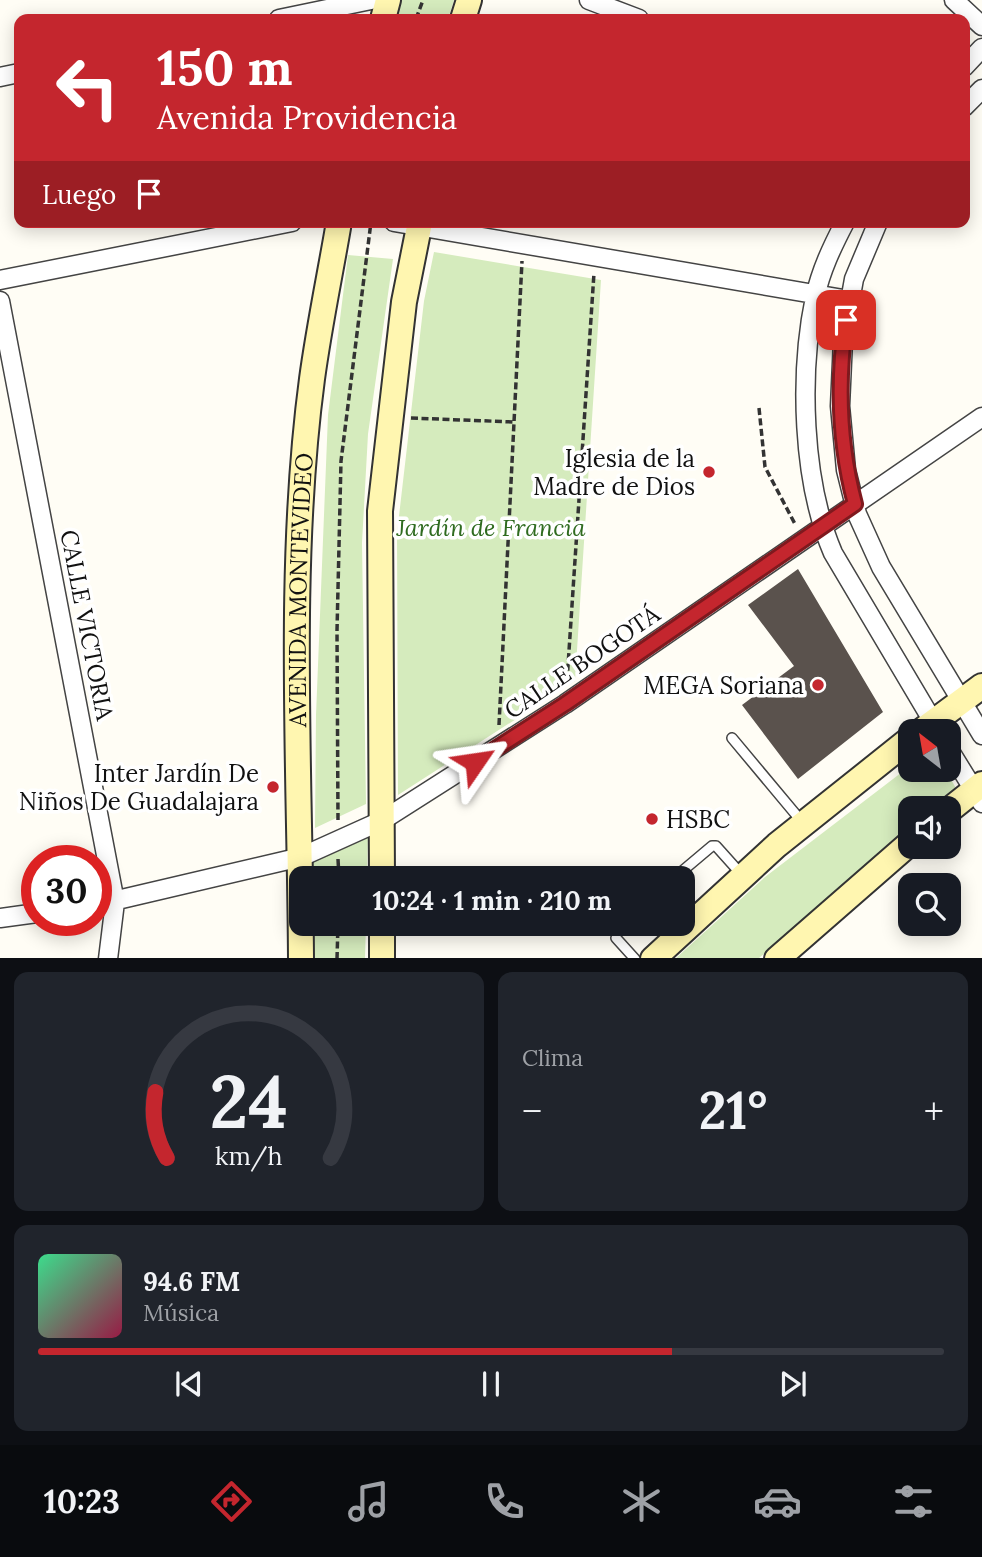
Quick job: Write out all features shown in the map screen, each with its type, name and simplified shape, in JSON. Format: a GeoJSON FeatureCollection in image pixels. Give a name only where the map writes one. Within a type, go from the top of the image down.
{"type":"FeatureCollection","features":[{"type":"Feature","properties":{"kind":"street"},"geometry":{"type":"LineString","coordinates":[[303,14],[371,0]]}},
{"type":"Feature","properties":{"kind":"street"},"geometry":{"type":"LineString","coordinates":[[589,0],[626,14]]}},
{"type":"Feature","properties":{"kind":"street"},"geometry":{"type":"LineString","coordinates":[[954,0],[969,14]]}},
{"type":"Feature","properties":{"kind":"street"},"geometry":{"type":"LineString","coordinates":[[0,279],[261,228]]}},
{"type":"Feature","properties":{"kind":"street","name":"AVENIDA MONTEVIDEO"},"geometry":{"type":"LineString","coordinates":[[301,958],[299,642],[302,522],[312,381],[338,228]]}},
{"type":"Feature","properties":{"kind":"street"},"geometry":{"type":"LineString","coordinates":[[382,866],[380,511],[404,302],[419,228]]}},
{"type":"Feature","properties":{"kind":"street"},"geometry":{"type":"LineString","coordinates":[[435,228],[849,300]]}},
{"type":"Feature","properties":{"kind":"street"},"geometry":{"type":"LineString","coordinates":[[842,228],[828,256],[816,295],[807,372],[812,479],[822,528],[833,553],[925,719]]}},
{"type":"Feature","properties":{"kind":"street"},"geometry":{"type":"LineString","coordinates":[[875,228],[854,279],[849,300],[839,406],[846,470],[855,504],[881,567],[982,735]]}},
{"type":"Feature","properties":{"kind":"street","name":"CALLE VICTORIA"},"geometry":{"type":"LineString","coordinates":[[0,301],[115,902],[108,958]]}},
{"type":"Feature","properties":{"kind":"street","name":"CALLE BOGOTÁ"},"geometry":{"type":"LineString","coordinates":[[112,902],[301,857],[383,820],[565,704],[982,417]]}},
{"type":"Feature","properties":{"kind":"street"},"geometry":{"type":"LineString","coordinates":[[941,719],[982,686]]}},
{"type":"Feature","properties":{"kind":"street"},"geometry":{"type":"LineString","coordinates":[[653,958],[689,918],[898,749]]}},
{"type":"Feature","properties":{"kind":"street"},"geometry":{"type":"LineString","coordinates":[[961,766],[979,792],[961,803]]}},
{"type":"Feature","properties":{"kind":"street"},"geometry":{"type":"LineString","coordinates":[[782,957],[898,854]]}},
{"type":"Feature","properties":{"kind":"street"},"geometry":{"type":"LineString","coordinates":[[0,918],[21,915]]}},
{"type":"Feature","properties":{"kind":"street"},"geometry":{"type":"LineString","coordinates":[[382,936],[382,958]]}},
{"type":"Feature","properties":{"kind":"lane"},"geometry":{"type":"LineString","coordinates":[[732,738],[804,824]]}},
{"type":"Feature","properties":{"kind":"lane"},"geometry":{"type":"LineString","coordinates":[[688,866],[712,846],[716,846],[743,876]]}},
{"type":"Feature","properties":{"kind":"lane"},"geometry":{"type":"LineString","coordinates":[[616,938],[635,958]]}},
{"type":"Feature","properties":{"kind":"path"},"geometry":{"type":"LineString","coordinates":[[338,866],[337,631],[341,461],[371,228]]}},
{"type":"Feature","properties":{"kind":"path"},"geometry":{"type":"LineString","coordinates":[[498,747],[523,245]]}},
{"type":"Feature","properties":{"kind":"path"},"geometry":{"type":"LineString","coordinates":[[565,704],[595,257]]}},
{"type":"Feature","properties":{"kind":"path"},"geometry":{"type":"LineString","coordinates":[[759,408],[768,477],[804,540]]}},
{"type":"Feature","properties":{"kind":"path"},"geometry":{"type":"LineString","coordinates":[[389,417],[514,422]]}},
{"type":"Feature","properties":{"kind":"path"},"geometry":{"type":"LineString","coordinates":[[337,958],[338,936]]}},
{"type":"Feature","properties":{"kind":"green space"},"geometry":{"type":"Polygon","coordinates":[[[400,0],[454,0],[450,14],[396,14],[400,0]]]}},
{"type":"Feature","properties":{"kind":"green space","name":"Jardín de Francia"},"geometry":{"type":"Polygon","coordinates":[[[434,252],[601,280],[575,681],[398,795],[397,533],[424,301],[434,252]]]}},
{"type":"Feature","properties":{"kind":"green space"},"geometry":{"type":"Polygon","coordinates":[[[348,255],[393,259],[368,434],[362,543],[366,804],[315,828],[316,715],[328,415],[348,255]]]}},
{"type":"Feature","properties":{"kind":"green space"},"geometry":{"type":"Polygon","coordinates":[[[898,775],[898,782],[952,782],[959,794],[956,796],[898,796],[898,840],[759,958],[676,958],[765,877],[898,775]]]}},
{"type":"Feature","properties":{"kind":"green space"},"geometry":{"type":"Polygon","coordinates":[[[368,835],[367,866],[305,865],[368,835]]]}},
{"type":"Feature","properties":{"kind":"green space"},"geometry":{"type":"Polygon","coordinates":[[[307,936],[366,936],[365,958],[308,958],[307,936]]]}},
{"type":"Feature","properties":{"kind":"building","name":"MEGA Soriana"},"geometry":{"type":"Polygon","coordinates":[[[798,569],[883,712],[798,779],[742,705],[794,666],[748,605],[798,569]]]}},
{"type":"Feature","properties":{"kind":"place","name":"Iglesia de la Madre de Dios"},"geometry":{"type":"Point","coordinates":[709,472]}},
{"type":"Feature","properties":{"kind":"place","name":"MEGA Soriana"},"geometry":{"type":"Point","coordinates":[818,685]}},
{"type":"Feature","properties":{"kind":"place","name":"Inter Jardín De Niños De Guadalajara"},"geometry":{"type":"Point","coordinates":[273,787]}},
{"type":"Feature","properties":{"kind":"place","name":"HSBC"},"geometry":{"type":"Point","coordinates":[652,819]}},
{"type":"Feature","properties":{"kind":"route"},"geometry":{"type":"LineString","coordinates":[[475,762],[565,704],[855,504],[846,470],[839,406],[846,320]]}}]}
